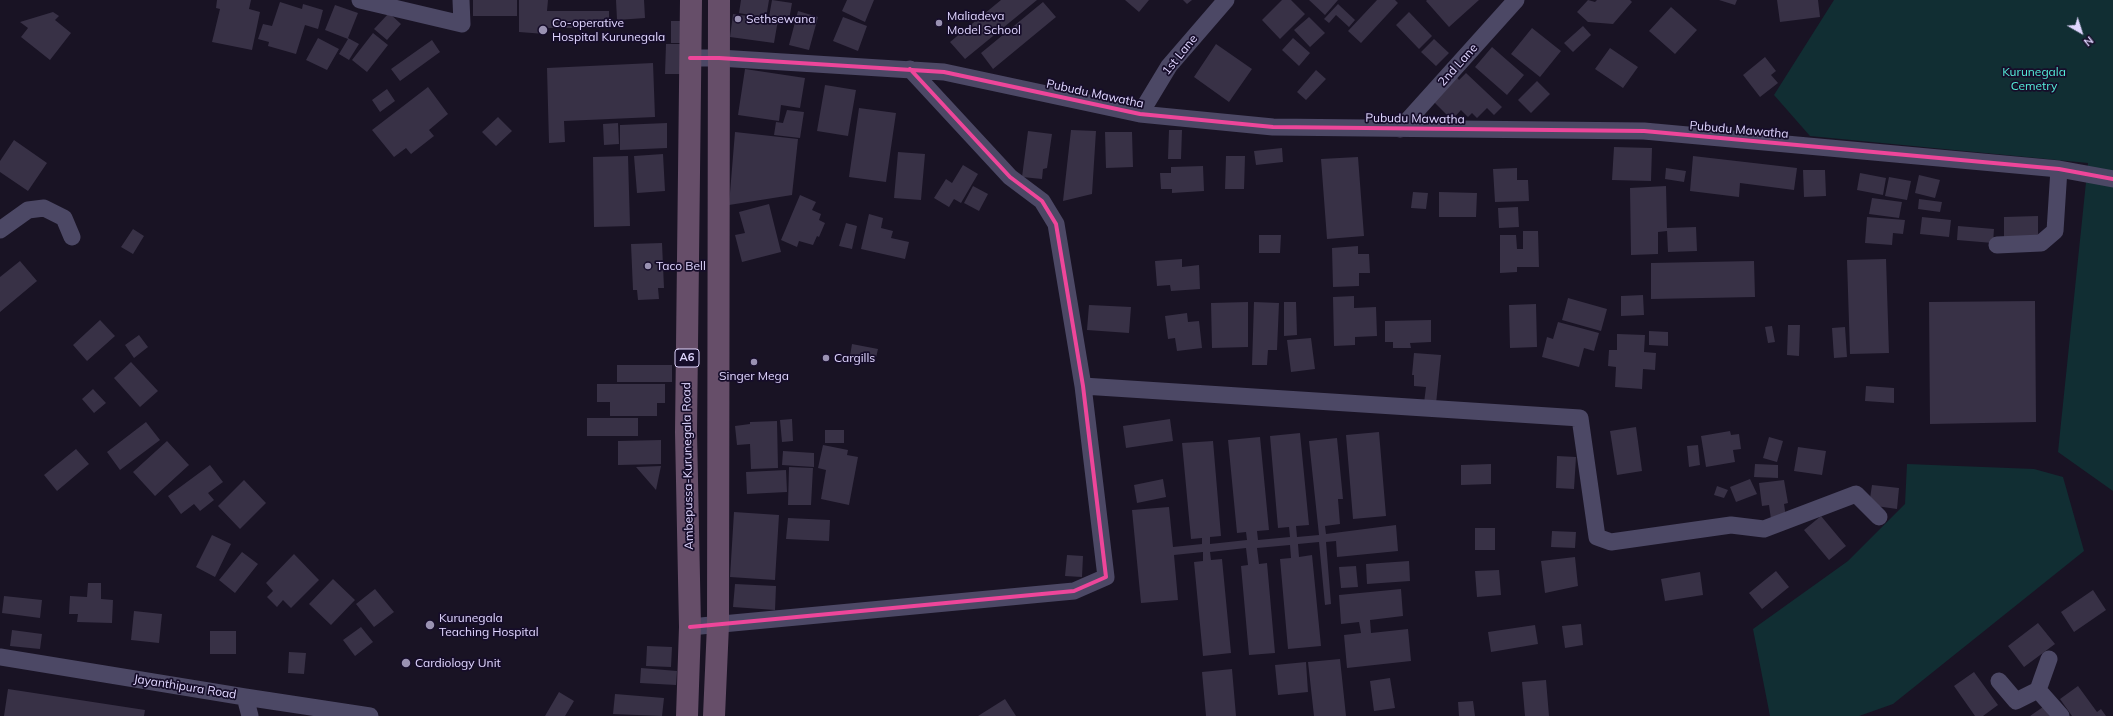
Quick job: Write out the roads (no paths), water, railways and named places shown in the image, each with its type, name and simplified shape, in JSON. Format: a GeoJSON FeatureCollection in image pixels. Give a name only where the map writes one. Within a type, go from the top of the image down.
{"type":"FeatureCollection","features":[{"type":"Feature","properties":{"kind":"highway","name":"Ambepussa-Kurunegala Road"},"geometry":{"type":"LineString","coordinates":[[687,716],[690,627],[686,432],[690,0]]}},
{"type":"Feature","properties":{"kind":"highway"},"geometry":{"type":"LineString","coordinates":[[714,716],[718,625],[719,0]]}},
{"type":"Feature","properties":{"kind":"street"},"geometry":{"type":"LineString","coordinates":[[360,0],[462,24],[461,0]]}},
{"type":"Feature","properties":{"kind":"street","name":"1st Lane"},"geometry":{"type":"LineString","coordinates":[[1140,114],[1168,66],[1226,0]]}},
{"type":"Feature","properties":{"kind":"street","name":"2nd Lane"},"geometry":{"type":"LineString","coordinates":[[1400,130],[1516,0]]}},
{"type":"Feature","properties":{"kind":"street","name":"Pubudu Mawatha"},"geometry":{"type":"LineString","coordinates":[[690,58],[719,58],[944,72],[1140,114],[1273,128],[1644,131],[2059,169],[2113,179]]}},
{"type":"Feature","properties":{"kind":"street"},"geometry":{"type":"LineString","coordinates":[[690,627],[1074,591],[1106,578],[1083,386],[1056,224],[1042,200],[1010,177],[910,69]]}},
{"type":"Feature","properties":{"kind":"street"},"geometry":{"type":"LineString","coordinates":[[1997,245],[2041,243],[2055,230],[2059,169]]}},
{"type":"Feature","properties":{"kind":"street"},"geometry":{"type":"LineString","coordinates":[[0,230],[28,210],[44,208],[64,218],[72,237]]}},
{"type":"Feature","properties":{"kind":"street"},"geometry":{"type":"LineString","coordinates":[[1083,386],[1580,418],[1597,537],[1611,542],[1731,525],[1764,529],[1856,494],[1879,517]]}},
{"type":"Feature","properties":{"kind":"street","name":"Jayanthipura Road"},"geometry":{"type":"LineString","coordinates":[[0,657],[370,716]]}},
{"type":"Feature","properties":{"kind":"street"},"geometry":{"type":"LineString","coordinates":[[1999,680],[2016,701],[2038,690],[2049,659]]}},
{"type":"Feature","properties":{"kind":"street"},"geometry":{"type":"LineString","coordinates":[[2038,690],[2061,716]]}},
{"type":"Feature","properties":{"kind":"street"},"geometry":{"type":"LineString","coordinates":[[245,697],[250,716]]}},
{"type":"Feature","properties":{"kind":"place","name":"Sethsewana"},"geometry":{"type":"Point","coordinates":[738,19]}},
{"type":"Feature","properties":{"kind":"place","name":"Maliadeva Model School"},"geometry":{"type":"Point","coordinates":[939,23]}},
{"type":"Feature","properties":{"kind":"place","name":"Co-operative Hospital Kurunegala"},"geometry":{"type":"Point","coordinates":[543,30]}},
{"type":"Feature","properties":{"kind":"place","name":"Taco Bell"},"geometry":{"type":"Point","coordinates":[648,266]}},
{"type":"Feature","properties":{"kind":"place","name":"Cargills"},"geometry":{"type":"Point","coordinates":[826,358]}},
{"type":"Feature","properties":{"kind":"place","name":"Singer Mega"},"geometry":{"type":"Point","coordinates":[754,362]}},
{"type":"Feature","properties":{"kind":"place","name":"Kurunegala Teaching Hospital"},"geometry":{"type":"Point","coordinates":[430,625]}},
{"type":"Feature","properties":{"kind":"place","name":"Cardiology Unit"},"geometry":{"type":"Point","coordinates":[406,663]}},
{"type":"Feature","properties":{"kind":"park label","name":"Kurunegala Cemetry"},"geometry":{"type":"Point","coordinates":[2034,79]}}]}
